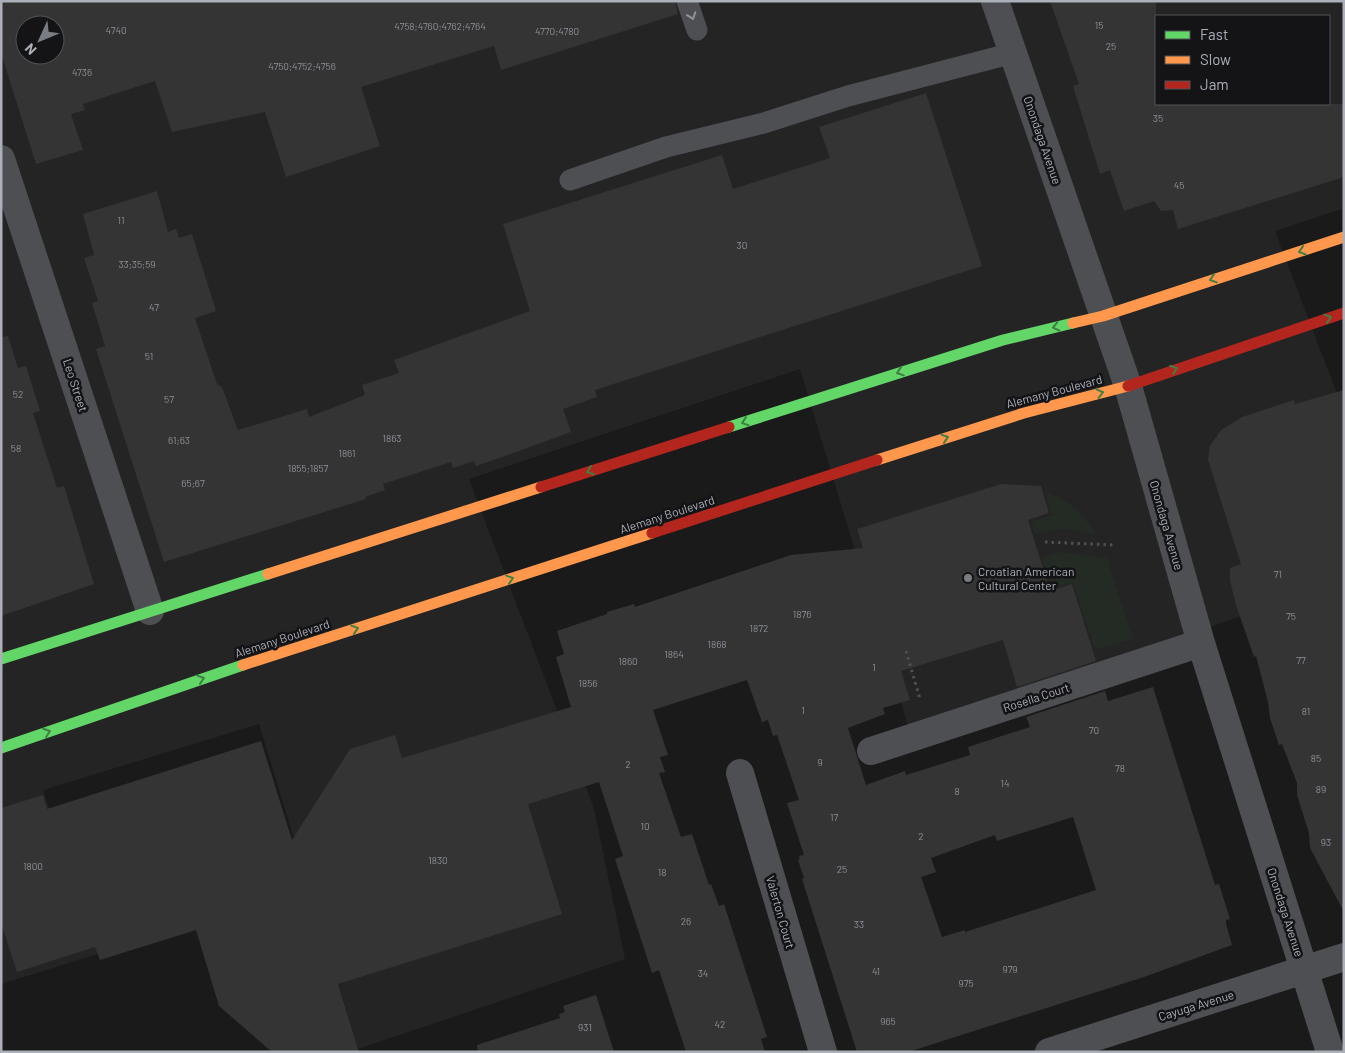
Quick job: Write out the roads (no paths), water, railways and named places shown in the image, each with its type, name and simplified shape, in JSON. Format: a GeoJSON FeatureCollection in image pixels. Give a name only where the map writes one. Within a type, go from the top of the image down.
{"type":"FeatureCollection","features":[{"type":"Feature","properties":{"kind":"main road"},"geometry":{"type":"LineString","coordinates":[[1,659],[1002,340],[1104,316],[1344,237]]}},
{"type":"Feature","properties":{"kind":"main road","name":"Alemany Boulevard"},"geometry":{"type":"LineString","coordinates":[[1,748],[159,693],[1024,413],[1128,386],[1344,313]]}},
{"type":"Feature","properties":{"kind":"street","name":"Onondaga Avenue"},"geometry":{"type":"LineString","coordinates":[[995,1],[1128,386],[1201,643],[1330,1052]]}},
{"type":"Feature","properties":{"kind":"street","name":"Leo Street"},"geometry":{"type":"LineString","coordinates":[[1,159],[150,611]]}},
{"type":"Feature","properties":{"kind":"street","name":"Rosella Court"},"geometry":{"type":"LineString","coordinates":[[871,752],[1201,643]]}},
{"type":"Feature","properties":{"kind":"street","name":"Valerton Court"},"geometry":{"type":"LineString","coordinates":[[740,773],[822,1052]]}},
{"type":"Feature","properties":{"kind":"street","name":"Cayuga Avenue"},"geometry":{"type":"LineString","coordinates":[[1048,1052],[1344,958]]}},
{"type":"Feature","properties":{"kind":"lane"},"geometry":{"type":"LineString","coordinates":[[687,1],[697,30]]}},
{"type":"Feature","properties":{"kind":"lane"},"geometry":{"type":"LineString","coordinates":[[570,180],[666,147],[764,123],[848,96],[1013,52]]}},
{"type":"Feature","properties":{"kind":"place","name":"Croatian American Cultural Center"},"geometry":{"type":"Point","coordinates":[968,578]}}]}
